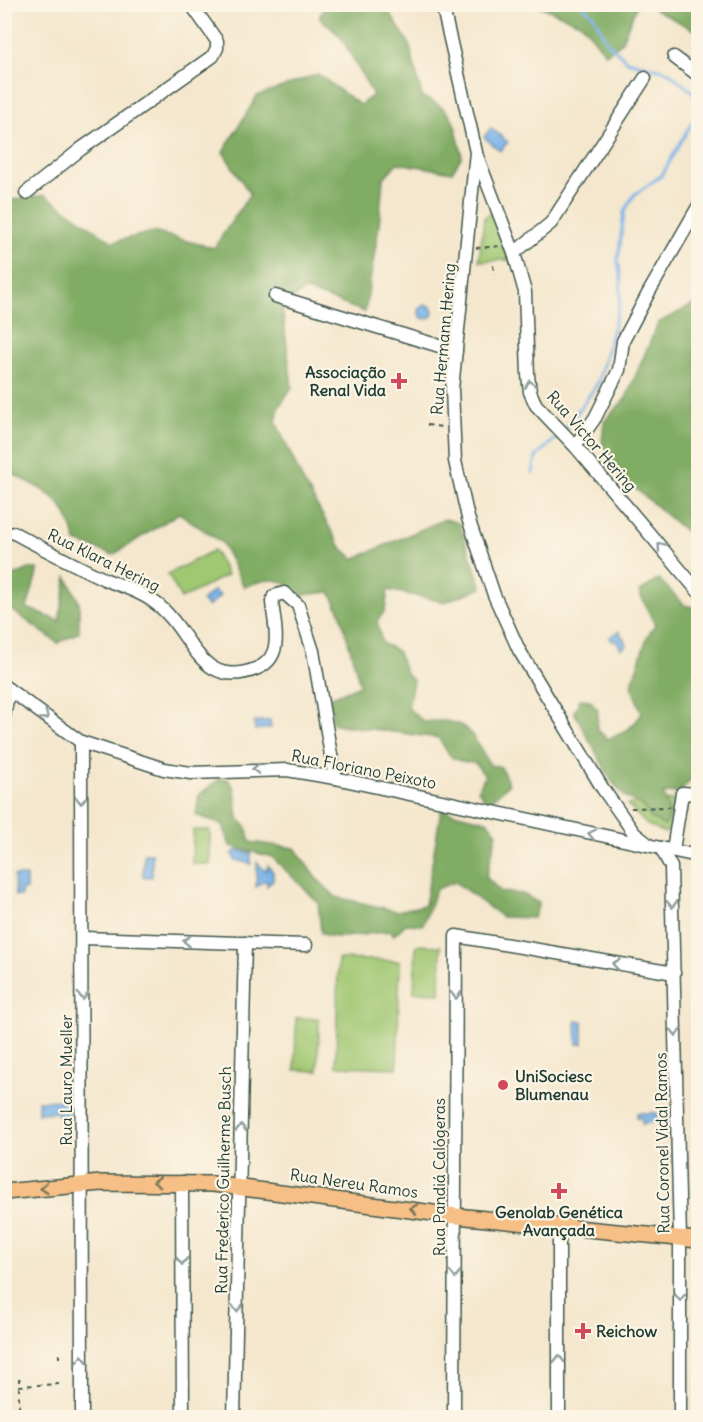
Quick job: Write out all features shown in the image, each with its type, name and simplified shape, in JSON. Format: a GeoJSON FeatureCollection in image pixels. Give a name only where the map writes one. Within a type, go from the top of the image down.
{"type":"FeatureCollection","features":[{"type":"Feature","properties":{"kind":"main road","name":"Rua Nereu Ramos"},"geometry":{"type":"LineString","coordinates":[[4,1192],[83,1185],[182,1182],[240,1186],[456,1216],[699,1240]]}},
{"type":"Feature","properties":{"kind":"street"},"geometry":{"type":"LineString","coordinates":[[26,193],[81,149],[213,56],[217,48],[217,41],[191,4]]}},
{"type":"Feature","properties":{"kind":"street","name":"Rua Hermann Hering"},"geometry":{"type":"LineString","coordinates":[[442,4],[476,152],[456,351],[453,428],[455,461],[468,518],[498,605],[533,675],[634,833],[661,848]]}},
{"type":"Feature","properties":{"kind":"street"},"geometry":{"type":"LineString","coordinates":[[674,57],[699,75]]}},
{"type":"Feature","properties":{"kind":"street"},"geometry":{"type":"LineString","coordinates":[[513,249],[550,223],[645,78]]}},
{"type":"Feature","properties":{"kind":"street","name":"Rua Victor Hering"},"geometry":{"type":"LineString","coordinates":[[476,152],[513,249],[525,292],[530,392],[536,405],[575,446],[699,591]]}},
{"type":"Feature","properties":{"kind":"street"},"geometry":{"type":"LineString","coordinates":[[471,208],[483,205],[498,208]]}},
{"type":"Feature","properties":{"kind":"street"},"geometry":{"type":"LineString","coordinates":[[575,446],[595,418],[619,370],[623,341],[649,291],[699,207]]}},
{"type":"Feature","properties":{"kind":"street"},"geometry":{"type":"LineString","coordinates":[[684,235],[699,228]]}},
{"type":"Feature","properties":{"kind":"street"},"geometry":{"type":"LineString","coordinates":[[275,296],[456,351]]}},
{"type":"Feature","properties":{"kind":"street","name":"Rua Klara Hering"},"geometry":{"type":"LineString","coordinates":[[14,533],[68,562],[154,601],[166,612],[202,658],[219,673],[241,675],[262,666],[267,661],[277,644],[272,602],[274,596],[284,593],[291,596],[298,605],[313,651],[335,778]]}},
{"type":"Feature","properties":{"kind":"street"},"geometry":{"type":"LineString","coordinates":[[4,716],[7,688]]}},
{"type":"Feature","properties":{"kind":"street","name":"Rua Floriano Peixoto"},"geometry":{"type":"LineString","coordinates":[[7,688],[81,742],[164,769],[191,773],[259,769],[287,770],[335,778],[696,855]]}},
{"type":"Feature","properties":{"kind":"street","name":"Rua Lauro Mueller"},"geometry":{"type":"LineString","coordinates":[[81,742],[82,1418]]}},
{"type":"Feature","properties":{"kind":"street"},"geometry":{"type":"LineString","coordinates":[[661,848],[679,807],[682,793],[699,794]]}},
{"type":"Feature","properties":{"kind":"street","name":"Rua Coronel Vidal Ramos"},"geometry":{"type":"LineString","coordinates":[[661,848],[671,867],[680,1239],[680,1418]]}},
{"type":"Feature","properties":{"kind":"street"},"geometry":{"type":"LineString","coordinates":[[671,867],[696,855]]}},
{"type":"Feature","properties":{"kind":"street","name":"Rua Pandiá Calógeras"},"geometry":{"type":"LineString","coordinates":[[454,1418],[456,936],[674,973]]}},
{"type":"Feature","properties":{"kind":"street"},"geometry":{"type":"LineString","coordinates":[[83,938],[306,945]]}},
{"type":"Feature","properties":{"kind":"street","name":"Rua Frederico Guilherme Busch"},"geometry":{"type":"LineString","coordinates":[[234,1418],[245,943]]}},
{"type":"Feature","properties":{"kind":"street"},"geometry":{"type":"LineString","coordinates":[[182,1182],[183,1418]]}},
{"type":"Feature","properties":{"kind":"street"},"geometry":{"type":"LineString","coordinates":[[559,1226],[559,1418]]}},
{"type":"Feature","properties":{"kind":"path"},"geometry":{"type":"LineString","coordinates":[[467,249],[513,249]]}},
{"type":"Feature","properties":{"kind":"path"},"geometry":{"type":"LineString","coordinates":[[493,265],[494,275]]}},
{"type":"Feature","properties":{"kind":"path"},"geometry":{"type":"LineString","coordinates":[[427,425],[453,428]]}},
{"type":"Feature","properties":{"kind":"path"},"geometry":{"type":"LineString","coordinates":[[616,808],[679,807]]}},
{"type":"Feature","properties":{"kind":"path"},"geometry":{"type":"LineString","coordinates":[[19,1418],[19,1386],[20,1379],[24,1379]]}},
{"type":"Feature","properties":{"kind":"path"},"geometry":{"type":"LineString","coordinates":[[19,1386],[59,1384]]}},
{"type":"Feature","properties":{"kind":"green space"},"geometry":{"type":"Polygon","coordinates":[[[380,4],[385,6],[409,43],[422,97],[442,107],[452,119],[462,156],[452,172],[397,163],[383,179],[379,226],[365,312],[305,290],[282,306],[292,387],[279,407],[276,422],[302,479],[340,546],[354,559],[445,519],[459,523],[482,588],[444,602],[388,590],[385,611],[377,621],[382,643],[397,651],[406,673],[413,680],[408,708],[424,722],[450,722],[466,728],[490,765],[501,767],[509,784],[488,803],[478,790],[485,776],[475,763],[452,758],[439,738],[333,724],[330,698],[360,685],[340,612],[330,592],[302,595],[287,584],[275,580],[262,581],[244,587],[222,543],[179,513],[113,555],[76,542],[66,514],[54,498],[10,472],[5,472],[5,201],[45,195],[113,242],[153,232],[214,248],[250,194],[223,152],[257,96],[318,74],[360,105],[373,95],[341,37],[319,17],[326,5],[380,4]]]}},
{"type":"Feature","properties":{"kind":"green space"},"geometry":{"type":"Polygon","coordinates":[[[537,5],[637,5],[621,43],[606,54],[582,24],[537,5]]]}},
{"type":"Feature","properties":{"kind":"green space"},"geometry":{"type":"Polygon","coordinates":[[[647,5],[698,5],[698,31],[694,30],[647,5]]]}},
{"type":"Feature","properties":{"kind":"green space"},"geometry":{"type":"Polygon","coordinates":[[[490,213],[494,217],[509,260],[479,261],[484,218],[490,213]]]}},
{"type":"Feature","properties":{"kind":"green space"},"geometry":{"type":"Polygon","coordinates":[[[698,302],[698,454],[693,455],[689,461],[698,492],[698,542],[616,472],[602,442],[604,421],[626,398],[658,323],[698,302]]]}},
{"type":"Feature","properties":{"kind":"green space"},"geometry":{"type":"Polygon","coordinates":[[[214,550],[227,575],[181,599],[168,574],[214,550]]]}},
{"type":"Feature","properties":{"kind":"green space"},"geometry":{"type":"Polygon","coordinates":[[[29,569],[38,569],[27,608],[59,621],[67,577],[79,602],[79,632],[58,643],[5,605],[5,572],[11,577],[29,569]]]}},
{"type":"Feature","properties":{"kind":"green space"},"geometry":{"type":"Polygon","coordinates":[[[659,579],[684,605],[698,608],[698,772],[680,792],[663,794],[669,815],[665,826],[650,818],[643,806],[624,796],[611,780],[574,712],[580,699],[590,700],[598,710],[597,729],[607,739],[627,730],[642,713],[631,686],[647,637],[655,625],[639,592],[659,579]]]}},
{"type":"Feature","properties":{"kind":"green space"},"geometry":{"type":"Polygon","coordinates":[[[219,779],[228,779],[235,789],[238,818],[247,828],[250,842],[295,848],[315,877],[336,897],[397,911],[425,905],[441,810],[487,821],[497,833],[486,877],[501,892],[523,894],[539,903],[534,918],[502,917],[455,882],[436,889],[423,925],[406,924],[394,935],[390,931],[345,937],[328,936],[321,933],[318,902],[272,857],[230,846],[223,825],[196,815],[199,795],[219,779]]]}},
{"type":"Feature","properties":{"kind":"green space"},"geometry":{"type":"Polygon","coordinates":[[[673,800],[672,827],[665,833],[647,825],[627,804],[673,800]]]}},
{"type":"Feature","properties":{"kind":"green space"},"geometry":{"type":"Polygon","coordinates":[[[193,830],[210,830],[210,864],[192,864],[193,830]]]}},
{"type":"Feature","properties":{"kind":"green space"},"geometry":{"type":"Polygon","coordinates":[[[416,945],[441,946],[440,993],[414,992],[416,945]]]}},
{"type":"Feature","properties":{"kind":"green space"},"geometry":{"type":"Polygon","coordinates":[[[338,959],[400,961],[397,1068],[336,1066],[338,959]]]}},
{"type":"Feature","properties":{"kind":"green space"},"geometry":{"type":"Polygon","coordinates":[[[296,1018],[319,1019],[318,1071],[295,1070],[296,1018]]]}},
{"type":"Feature","properties":{"kind":"water"},"geometry":{"type":"Polygon","coordinates":[[[491,128],[508,142],[500,151],[484,137],[491,128]]]}},
{"type":"Feature","properties":{"kind":"water"},"geometry":{"type":"Polygon","coordinates":[[[426,305],[431,307],[433,312],[431,317],[426,319],[421,317],[419,312],[421,307],[426,305]]]}},
{"type":"Feature","properties":{"kind":"water"},"geometry":{"type":"Polygon","coordinates":[[[214,590],[220,596],[208,607],[202,601],[214,590]]]}},
{"type":"Feature","properties":{"kind":"water"},"geometry":{"type":"Polygon","coordinates":[[[619,631],[627,645],[621,649],[616,640],[612,641],[610,637],[619,631]]]}},
{"type":"Feature","properties":{"kind":"water"},"geometry":{"type":"Polygon","coordinates":[[[270,720],[271,728],[255,730],[254,722],[270,720]]]}},
{"type":"Feature","properties":{"kind":"water"},"geometry":{"type":"Polygon","coordinates":[[[237,850],[251,853],[251,864],[235,860],[232,854],[237,850]]]}},
{"type":"Feature","properties":{"kind":"water"},"geometry":{"type":"Polygon","coordinates":[[[144,854],[152,854],[152,877],[143,877],[144,854]]]}},
{"type":"Feature","properties":{"kind":"water"},"geometry":{"type":"Polygon","coordinates":[[[257,862],[264,870],[267,870],[268,865],[273,872],[273,880],[267,886],[267,881],[264,881],[256,887],[257,862]]]}},
{"type":"Feature","properties":{"kind":"water"},"geometry":{"type":"Polygon","coordinates":[[[14,876],[26,876],[26,890],[21,890],[21,896],[15,896],[14,876]]]}},
{"type":"Feature","properties":{"kind":"water"},"geometry":{"type":"Polygon","coordinates":[[[576,1021],[583,1021],[583,1044],[577,1044],[576,1021]]]}},
{"type":"Feature","properties":{"kind":"water"},"geometry":{"type":"Polygon","coordinates":[[[68,1100],[69,1116],[58,1116],[58,1112],[38,1113],[38,1101],[68,1100]]]}},
{"type":"Feature","properties":{"kind":"water"},"geometry":{"type":"Polygon","coordinates":[[[637,1113],[657,1113],[657,1121],[642,1124],[642,1118],[637,1118],[637,1113]]]}},
{"type":"Feature","properties":{"kind":"waterway"},"geometry":{"type":"LineString","coordinates":[[564,431],[598,383],[620,303],[621,278],[618,261],[624,212],[634,195],[662,175],[698,112],[694,93],[667,71],[627,61],[607,42],[593,15],[581,4]]}},
{"type":"Feature","properties":{"kind":"waterway"},"geometry":{"type":"LineString","coordinates":[[533,473],[536,457],[559,435]]}},
{"type":"Feature","properties":{"kind":"place","name":"Associação Renal Vida"},"geometry":{"type":"Point","coordinates":[399,381]}},
{"type":"Feature","properties":{"kind":"place","name":"UniSociesc Blumenau"},"geometry":{"type":"Point","coordinates":[503,1085]}},
{"type":"Feature","properties":{"kind":"place","name":"Genolab Genética Avançada"},"geometry":{"type":"Point","coordinates":[559,1191]}},
{"type":"Feature","properties":{"kind":"place","name":"Reichow"},"geometry":{"type":"Point","coordinates":[583,1331]}}]}
